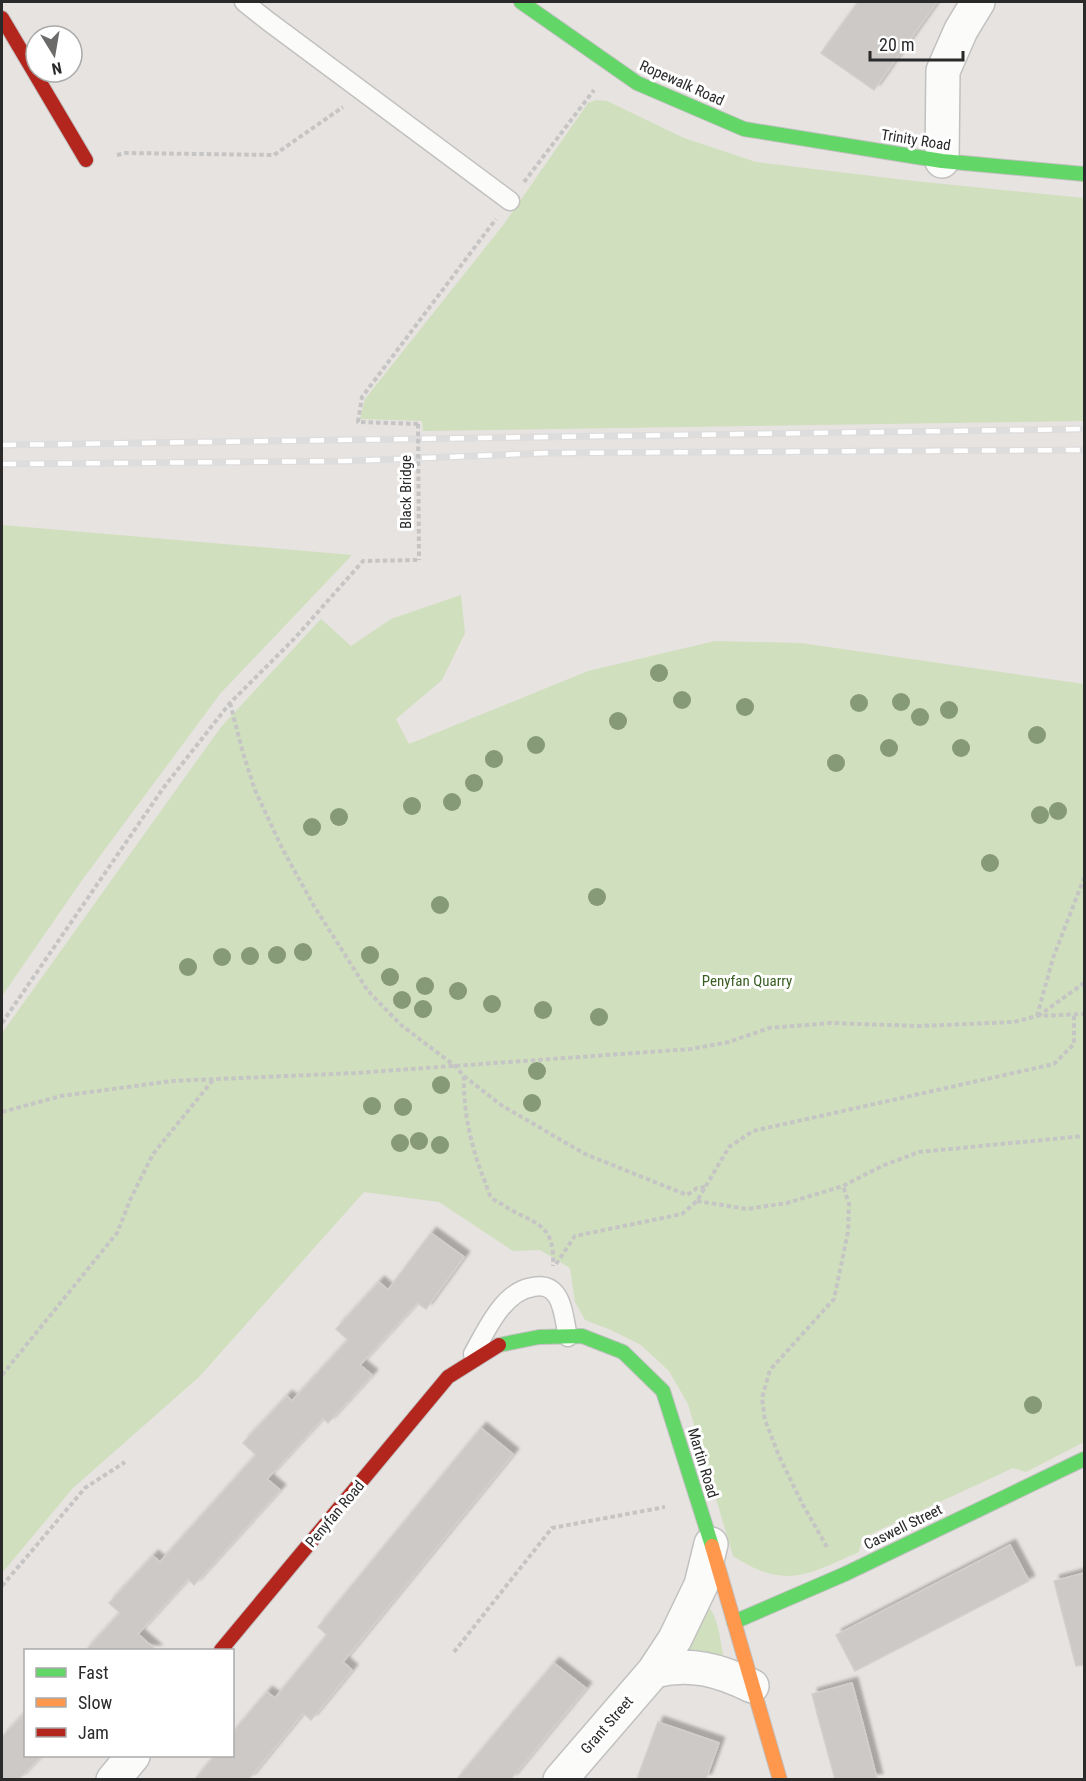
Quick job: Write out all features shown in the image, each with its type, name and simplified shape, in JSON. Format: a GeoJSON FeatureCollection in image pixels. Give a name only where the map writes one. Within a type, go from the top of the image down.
{"type":"FeatureCollection","features":[{"type":"Feature","properties":{"kind":"street","name":"Ropewalk Road"},"geometry":{"type":"LineString","coordinates":[[521,2],[637,83],[744,129]]}},
{"type":"Feature","properties":{"kind":"street"},"geometry":{"type":"LineString","coordinates":[[942,161],[944,71],[961,30],[978,2]]}},
{"type":"Feature","properties":{"kind":"street"},"geometry":{"type":"LineString","coordinates":[[2,18],[86,160]]}},
{"type":"Feature","properties":{"kind":"street","name":"Trinity Road"},"geometry":{"type":"LineString","coordinates":[[744,129],[942,161],[1084,174]]}},
{"type":"Feature","properties":{"kind":"street","name":"Martin Road"},"geometry":{"type":"LineString","coordinates":[[448,1377],[495,1346],[539,1337],[582,1336],[623,1352],[663,1391],[780,1779]]}},
{"type":"Feature","properties":{"kind":"street","name":"Penyfan Road"},"geometry":{"type":"LineString","coordinates":[[222,1649],[448,1377]]}},
{"type":"Feature","properties":{"kind":"street","name":"Caswell Street"},"geometry":{"type":"LineString","coordinates":[[734,1622],[845,1574],[1084,1459]]}},
{"type":"Feature","properties":{"kind":"street","name":"Grant Street"},"geometry":{"type":"LineString","coordinates":[[560,1779],[654,1671],[675,1639],[701,1585],[711,1544]]}},
{"type":"Feature","properties":{"kind":"street"},"geometry":{"type":"LineString","coordinates":[[654,1671],[674,1666],[696,1667],[726,1673],[752,1686]]}},
{"type":"Feature","properties":{"kind":"street"},"geometry":{"type":"LineString","coordinates":[[113,1779],[131,1757]]}},
{"type":"Feature","properties":{"kind":"lane"},"geometry":{"type":"LineString","coordinates":[[244,2],[510,201]]}},
{"type":"Feature","properties":{"kind":"lane"},"geometry":{"type":"LineString","coordinates":[[467,1363],[506,1303],[527,1287],[549,1288],[558,1298],[568,1337]]}},
{"type":"Feature","properties":{"kind":"path"},"geometry":{"type":"LineString","coordinates":[[510,201],[612,67]]}},
{"type":"Feature","properties":{"kind":"path"},"geometry":{"type":"LineString","coordinates":[[86,160],[126,153],[274,155],[365,92]]}},
{"type":"Feature","properties":{"kind":"path","name":"Black Bridge"},"geometry":{"type":"LineString","coordinates":[[230,704],[295,638],[363,561],[419,560],[418,424],[358,422],[362,397],[510,201]]}},
{"type":"Feature","properties":{"kind":"path"},"geometry":{"type":"LineString","coordinates":[[2,1023],[164,787],[230,704]]}},
{"type":"Feature","properties":{"kind":"path"},"geometry":{"type":"LineString","coordinates":[[230,704],[255,790],[282,848],[314,906],[368,991],[401,1025],[501,1105],[585,1154],[687,1195],[696,1188],[705,1187]]}},
{"type":"Feature","properties":{"kind":"path"},"geometry":{"type":"LineString","coordinates":[[1037,1016],[1053,958],[1084,878]]}},
{"type":"Feature","properties":{"kind":"path"},"geometry":{"type":"LineString","coordinates":[[1037,1016],[1084,983]]}},
{"type":"Feature","properties":{"kind":"path"},"geometry":{"type":"LineString","coordinates":[[2,1112],[61,1096],[172,1081],[356,1073],[691,1050],[729,1042],[769,1028],[831,1023],[932,1025],[1014,1022],[1037,1016],[1084,1014]]}},
{"type":"Feature","properties":{"kind":"path"},"geometry":{"type":"LineString","coordinates":[[464,1076],[464,1095],[470,1132],[480,1170],[491,1197],[531,1219],[548,1233],[554,1251],[553,1269],[575,1236],[682,1214],[697,1201],[729,1147],[753,1131],[1054,1064],[1074,1044],[1074,1015]]}},
{"type":"Feature","properties":{"kind":"path"},"geometry":{"type":"LineString","coordinates":[[2,1375],[117,1233],[153,1154],[213,1080]]}},
{"type":"Feature","properties":{"kind":"path"},"geometry":{"type":"LineString","coordinates":[[697,1201],[747,1209],[787,1203],[843,1186],[882,1166],[919,1152],[1084,1136]]}},
{"type":"Feature","properties":{"kind":"path"},"geometry":{"type":"LineString","coordinates":[[843,1186],[849,1204],[848,1232],[834,1299],[770,1370],[762,1398],[765,1420],[784,1466],[803,1505],[845,1574]]}},
{"type":"Feature","properties":{"kind":"path"},"geometry":{"type":"LineString","coordinates":[[2,1586],[85,1488],[125,1462]]}},
{"type":"Feature","properties":{"kind":"path"},"geometry":{"type":"LineString","coordinates":[[454,1652],[552,1528],[666,1507]]}},
{"type":"Feature","properties":{"kind":"green space"},"geometry":{"type":"Polygon","coordinates":[[[596,100],[607,101],[684,138],[756,162],[1084,198],[1084,421],[423,431],[422,421],[360,419],[365,399],[504,224],[588,103],[596,100]]]}},
{"type":"Feature","properties":{"kind":"green space"},"geometry":{"type":"Polygon","coordinates":[[[2,525],[352,555],[220,694],[80,883],[2,996],[2,525]]]}},
{"type":"Feature","properties":{"kind":"green space","name":"Penyfan Quarry"},"geometry":{"type":"Polygon","coordinates":[[[461,595],[465,633],[442,680],[396,719],[409,744],[588,671],[715,641],[801,643],[1084,684],[1084,1442],[1026,1472],[1013,1468],[862,1538],[859,1552],[824,1567],[796,1575],[782,1576],[768,1573],[751,1567],[733,1556],[688,1404],[669,1371],[641,1345],[585,1320],[575,1302],[570,1268],[540,1250],[513,1251],[439,1202],[364,1192],[199,1377],[73,1488],[2,1573],[2,1033],[221,727],[321,619],[351,646],[391,619],[461,595]]]}},
{"type":"Feature","properties":{"kind":"green space"},"geometry":{"type":"Polygon","coordinates":[[[706,1605],[716,1621],[722,1657],[686,1655],[696,1619],[706,1605]]]}},
{"type":"Feature","properties":{"kind":"building"},"geometry":{"type":"Polygon","coordinates":[[[858,2],[937,2],[874,90],[821,53],[858,2]]]}},
{"type":"Feature","properties":{"kind":"building"},"geometry":{"type":"Polygon","coordinates":[[[431,1233],[464,1257],[426,1309],[417,1303],[360,1365],[372,1375],[328,1423],[323,1418],[267,1479],[280,1490],[194,1585],[188,1579],[138,1634],[155,1649],[87,1649],[120,1613],[109,1603],[153,1556],[160,1562],[256,1455],[243,1443],[287,1396],[292,1401],[348,1340],[336,1329],[379,1282],[388,1290],[431,1233]]]}},
{"type":"Feature","properties":{"kind":"building"},"geometry":{"type":"Polygon","coordinates":[[[481,1428],[513,1454],[343,1662],[352,1670],[311,1720],[303,1713],[249,1779],[195,1779],[213,1757],[234,1757],[234,1731],[267,1692],[275,1698],[327,1635],[318,1627],[481,1428]]]}},
{"type":"Feature","properties":{"kind":"building"},"geometry":{"type":"Polygon","coordinates":[[[1010,1545],[1029,1581],[855,1671],[836,1635],[1010,1545]]]}},
{"type":"Feature","properties":{"kind":"building"},"geometry":{"type":"Polygon","coordinates":[[[1084,1573],[1084,1665],[1076,1666],[1054,1581],[1084,1573]]]}},
{"type":"Feature","properties":{"kind":"building"},"geometry":{"type":"Polygon","coordinates":[[[554,1663],[586,1688],[511,1779],[457,1779],[554,1663]]]}},
{"type":"Feature","properties":{"kind":"building"},"geometry":{"type":"Polygon","coordinates":[[[852,1683],[877,1779],[835,1779],[812,1694],[852,1683]]]}},
{"type":"Feature","properties":{"kind":"building"},"geometry":{"type":"Polygon","coordinates":[[[24,1714],[24,1757],[40,1757],[19,1779],[2,1779],[2,1737],[24,1714]]]}},
{"type":"Feature","properties":{"kind":"building"},"geometry":{"type":"Polygon","coordinates":[[[658,1722],[719,1743],[706,1779],[637,1779],[658,1722]]]}},
{"type":"Feature","properties":{"kind":"railway"},"geometry":{"type":"LineString","coordinates":[[2,445],[1084,429]]}},
{"type":"Feature","properties":{"kind":"railway"},"geometry":{"type":"LineString","coordinates":[[2,464],[347,461],[548,453],[1084,450]]}},
{"type":"Feature","properties":{"kind":"traffic: fast"},"geometry":{"type":"LineString","coordinates":[[521,2],[637,83],[744,129],[942,161],[1084,174]]}},
{"type":"Feature","properties":{"kind":"traffic: fast"},"geometry":{"type":"LineString","coordinates":[[499,1345],[539,1337],[582,1336],[623,1352],[663,1391],[712,1546]]}},
{"type":"Feature","properties":{"kind":"traffic: fast"},"geometry":{"type":"LineString","coordinates":[[734,1622],[845,1574],[1084,1459]]}},
{"type":"Feature","properties":{"kind":"traffic: slow"},"geometry":{"type":"LineString","coordinates":[[712,1546],[780,1780]]}},
{"type":"Feature","properties":{"kind":"traffic: jam"},"geometry":{"type":"LineString","coordinates":[[2,18],[86,160]]}},
{"type":"Feature","properties":{"kind":"traffic: jam"},"geometry":{"type":"LineString","coordinates":[[222,1649],[448,1377],[499,1345]]}}]}
